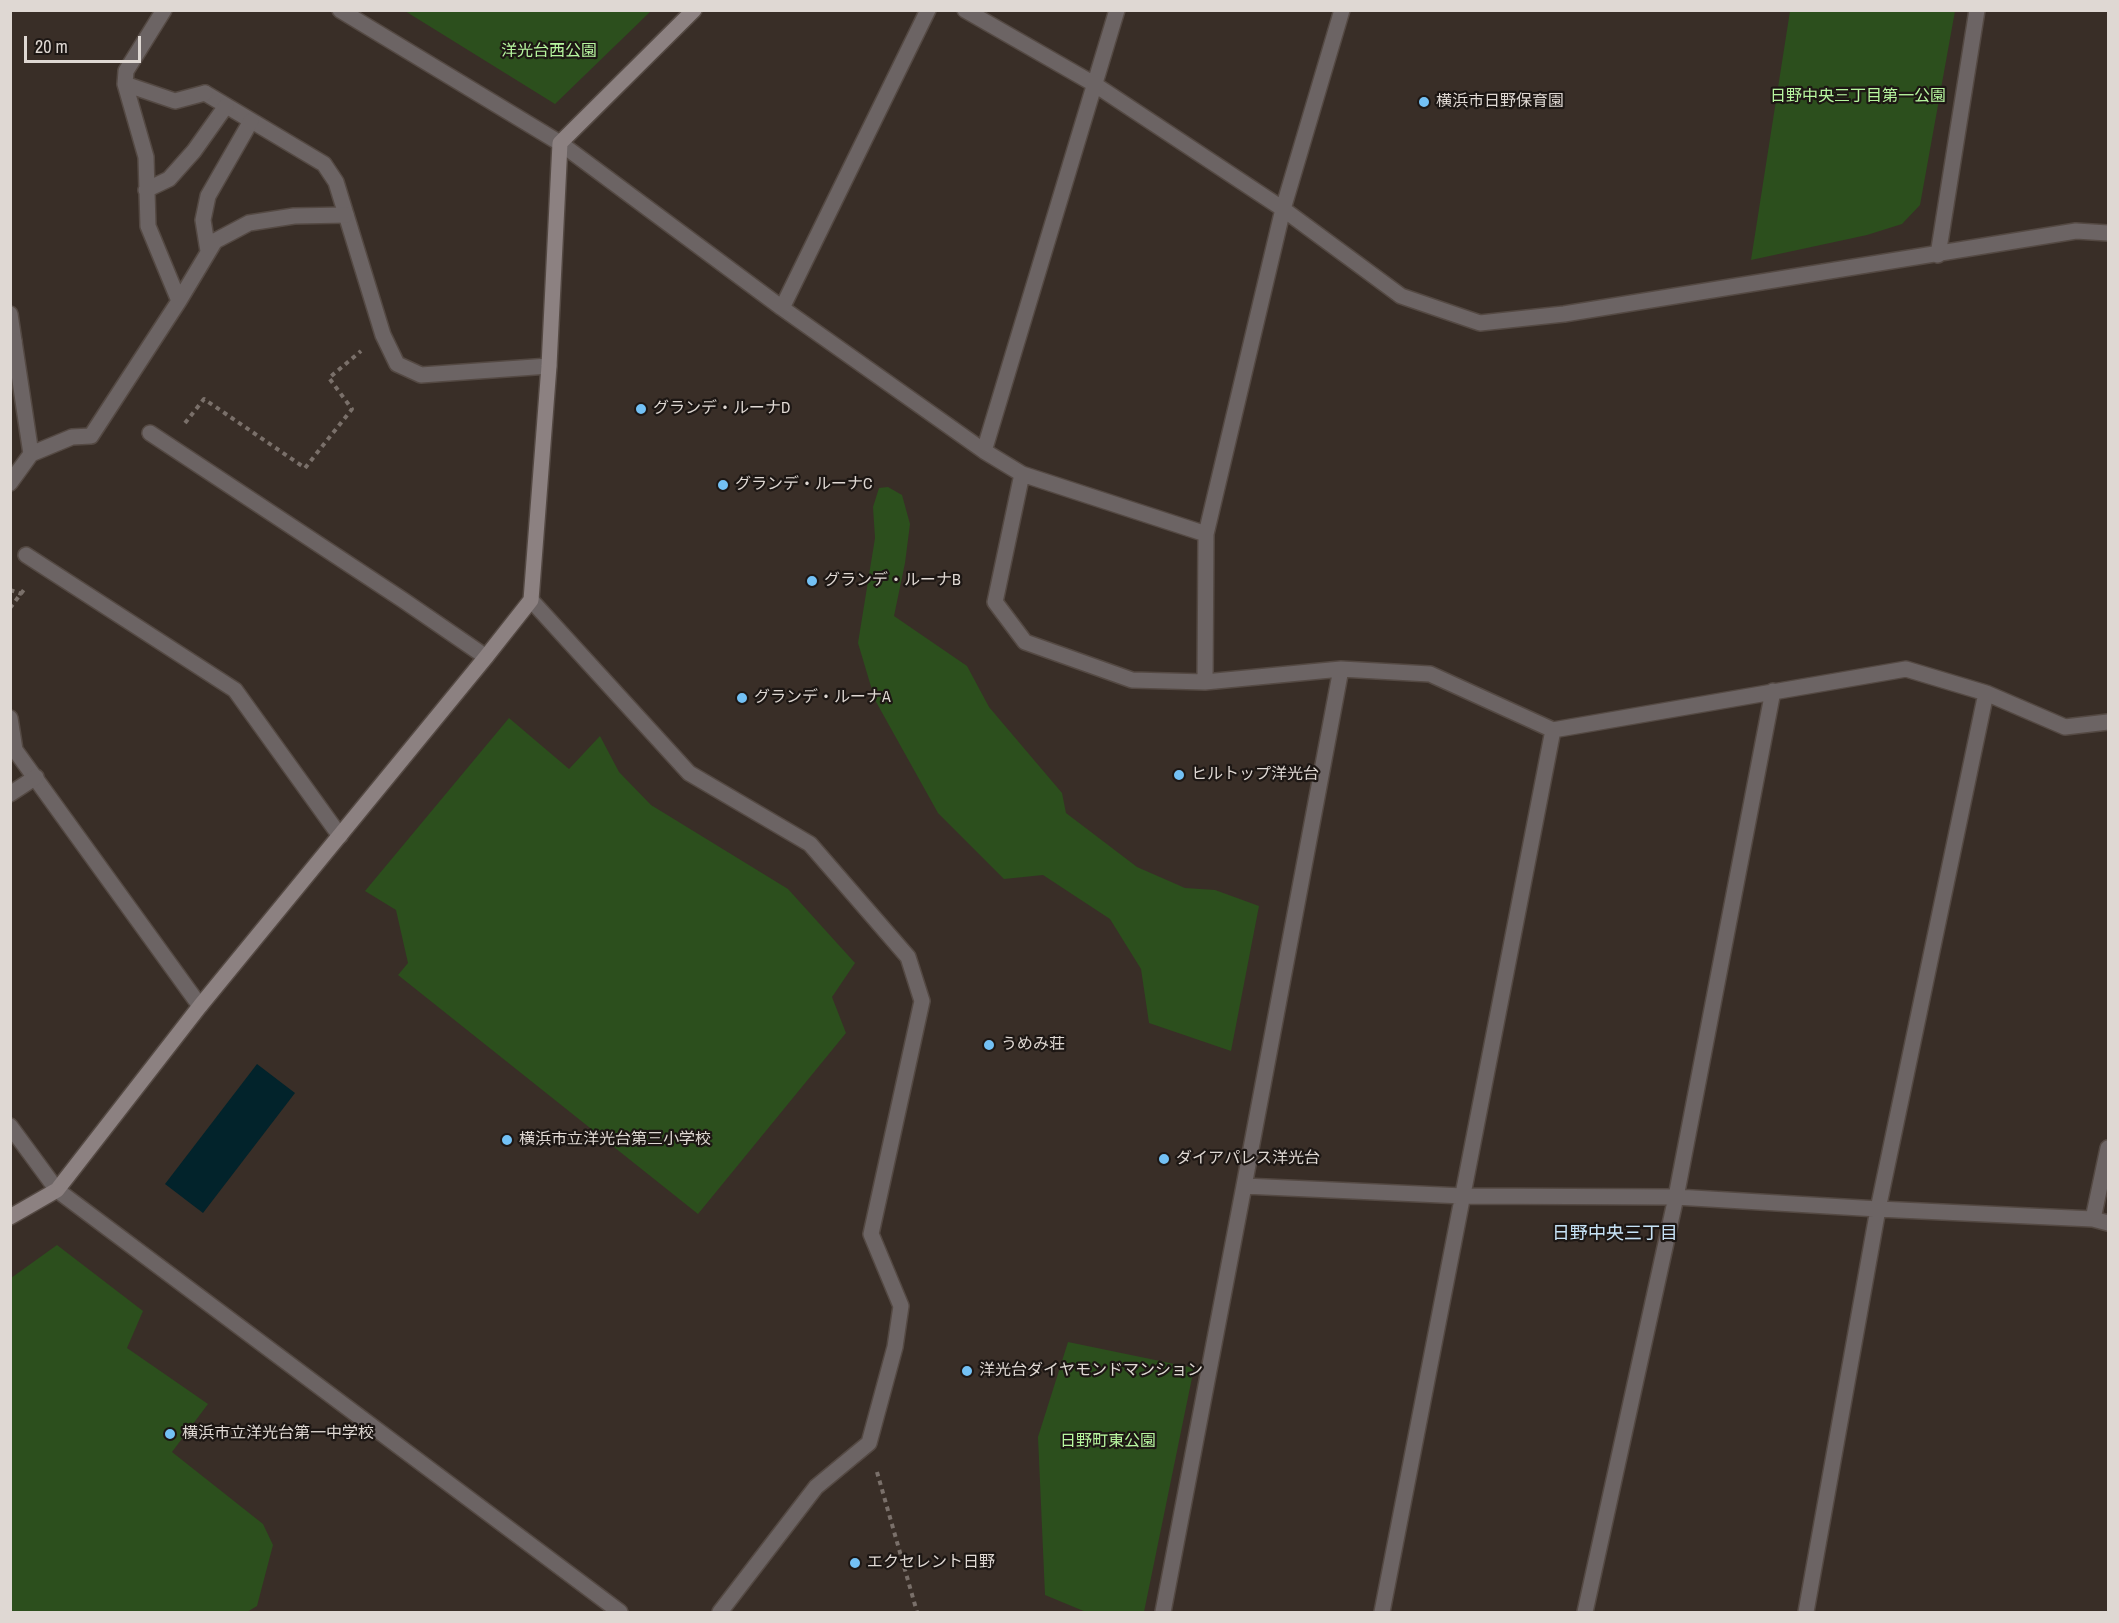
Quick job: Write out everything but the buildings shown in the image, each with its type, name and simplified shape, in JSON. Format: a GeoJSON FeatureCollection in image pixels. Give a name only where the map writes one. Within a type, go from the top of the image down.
{"type":"FeatureCollection","features":[{"type":"Feature","properties":{"kind":"street"},"geometry":{"type":"LineString","coordinates":[[165,10],[126,71],[125,84],[146,157],[148,226],[179,301]]}},
{"type":"Feature","properties":{"kind":"street"},"geometry":{"type":"LineString","coordinates":[[340,10],[560,143],[782,308],[984,451],[1022,474],[1206,534]]}},
{"type":"Feature","properties":{"kind":"street"},"geometry":{"type":"LineString","coordinates":[[10,1217],[57,1190],[200,1006],[531,600],[549,366],[560,143],[694,10]]}},
{"type":"Feature","properties":{"kind":"street"},"geometry":{"type":"LineString","coordinates":[[782,308],[928,10]]}},
{"type":"Feature","properties":{"kind":"street"},"geometry":{"type":"LineString","coordinates":[[964,10],[1094,84],[1283,208],[1401,296],[1479,323],[1564,314],[2076,231],[2109,233]]}},
{"type":"Feature","properties":{"kind":"street"},"geometry":{"type":"LineString","coordinates":[[984,451],[1117,10]]}},
{"type":"Feature","properties":{"kind":"street"},"geometry":{"type":"LineString","coordinates":[[1205,682],[1206,534],[1283,208],[1342,10]]}},
{"type":"Feature","properties":{"kind":"street"},"geometry":{"type":"LineString","coordinates":[[1938,255],[1977,10]]}},
{"type":"Feature","properties":{"kind":"street"},"geometry":{"type":"LineString","coordinates":[[125,84],[175,101],[205,93],[324,164],[336,182],[383,335],[397,364],[421,375],[549,366]]}},
{"type":"Feature","properties":{"kind":"street"},"geometry":{"type":"LineString","coordinates":[[146,190],[169,178],[194,151],[226,106]]}},
{"type":"Feature","properties":{"kind":"street"},"geometry":{"type":"LineString","coordinates":[[208,251],[203,220],[208,195],[251,121]]}},
{"type":"Feature","properties":{"kind":"street"},"geometry":{"type":"LineString","coordinates":[[10,483],[31,454],[72,437],[91,435],[179,301],[215,241],[249,223],[294,216],[346,215]]}},
{"type":"Feature","properties":{"kind":"street"},"geometry":{"type":"LineString","coordinates":[[10,314],[31,454]]}},
{"type":"Feature","properties":{"kind":"street"},"geometry":{"type":"LineString","coordinates":[[150,433],[486,657]]}},
{"type":"Feature","properties":{"kind":"street"},"geometry":{"type":"LineString","coordinates":[[1022,474],[995,602],[1025,642],[1132,680],[1205,682],[1341,669],[1430,674],[1553,730],[1906,669],[1986,693],[2065,727],[2109,722]]}},
{"type":"Feature","properties":{"kind":"street"},"geometry":{"type":"LineString","coordinates":[[26,555],[235,690],[340,836]]}},
{"type":"Feature","properties":{"kind":"street"},"geometry":{"type":"LineString","coordinates":[[531,600],[689,773],[810,844],[908,957],[922,1001],[871,1234],[901,1306],[895,1347],[869,1443],[816,1487],[720,1612]]}},
{"type":"Feature","properties":{"kind":"street"},"geometry":{"type":"LineString","coordinates":[[1163,1612],[1341,669]]}},
{"type":"Feature","properties":{"kind":"street"},"geometry":{"type":"LineString","coordinates":[[1585,1612],[1676,1197],[1773,691]]}},
{"type":"Feature","properties":{"kind":"street"},"geometry":{"type":"LineString","coordinates":[[1806,1612],[1878,1209],[1986,693]]}},
{"type":"Feature","properties":{"kind":"street"},"geometry":{"type":"LineString","coordinates":[[10,718],[15,750],[200,1006]]}},
{"type":"Feature","properties":{"kind":"street"},"geometry":{"type":"LineString","coordinates":[[1382,1612],[1553,730]]}},
{"type":"Feature","properties":{"kind":"street"},"geometry":{"type":"LineString","coordinates":[[10,794],[36,777]]}},
{"type":"Feature","properties":{"kind":"street"},"geometry":{"type":"LineString","coordinates":[[10,1126],[57,1190],[620,1612]]}},
{"type":"Feature","properties":{"kind":"street"},"geometry":{"type":"LineString","coordinates":[[2093,1219],[2109,1148]]}},
{"type":"Feature","properties":{"kind":"street"},"geometry":{"type":"LineString","coordinates":[[1244,1186],[1463,1196],[1676,1197],[2093,1219],[2109,1223]]}},
{"type":"Feature","properties":{"kind":"path"},"geometry":{"type":"LineString","coordinates":[[167,445],[204,399],[305,468],[352,409],[329,378],[351,358],[383,335]]}},
{"type":"Feature","properties":{"kind":"path"},"geometry":{"type":"LineString","coordinates":[[10,590],[22,594]]}},
{"type":"Feature","properties":{"kind":"path"},"geometry":{"type":"LineString","coordinates":[[869,1443],[917,1612]]}},
{"type":"Feature","properties":{"kind":"green space","name":"洋光台西公園"},"geometry":{"type":"Polygon","coordinates":[[[405,11],[651,11],[555,104],[405,11]]]}},
{"type":"Feature","properties":{"kind":"green space","name":"日野中央三丁目第一公園"},"geometry":{"type":"Polygon","coordinates":[[[1790,11],[1955,11],[1920,205],[1902,224],[1867,235],[1751,260],[1790,11]]]}},
{"type":"Feature","properties":{"kind":"green space"},"geometry":{"type":"Polygon","coordinates":[[[888,487],[902,495],[910,524],[894,616],[967,666],[989,707],[1062,793],[1066,813],[1137,867],[1185,888],[1215,890],[1259,906],[1231,1051],[1149,1023],[1141,969],[1110,919],[1043,875],[1004,879],[938,813],[875,700],[858,643],[875,538],[873,507],[879,488],[888,487]]]}},
{"type":"Feature","properties":{"kind":"green space"},"geometry":{"type":"Polygon","coordinates":[[[509,718],[569,769],[600,736],[619,772],[651,805],[788,889],[855,963],[832,997],[846,1033],[698,1214],[398,975],[408,963],[396,910],[365,891],[509,718]]]}},
{"type":"Feature","properties":{"kind":"green space"},"geometry":{"type":"Polygon","coordinates":[[[57,1245],[143,1311],[127,1348],[208,1404],[172,1452],[263,1524],[273,1545],[257,1606],[247,1612],[11,1612],[11,1278],[57,1245]]]}},
{"type":"Feature","properties":{"kind":"green space","name":"日野町東公園"},"geometry":{"type":"Polygon","coordinates":[[[1068,1342],[1194,1368],[1144,1612],[1086,1612],[1045,1595],[1038,1437],[1068,1342]]]}},
{"type":"Feature","properties":{"kind":"water"},"geometry":{"type":"Polygon","coordinates":[[[257,1064],[295,1093],[203,1213],[165,1184],[257,1064]]]}},
{"type":"Feature","properties":{"kind":"place","name":"横浜市日野保育園"},"geometry":{"type":"Point","coordinates":[1424,102]}},
{"type":"Feature","properties":{"kind":"place","name":"グランデ・ルーナD"},"geometry":{"type":"Point","coordinates":[641,409]}},
{"type":"Feature","properties":{"kind":"place","name":"グランデ・ルーナC"},"geometry":{"type":"Point","coordinates":[723,485]}},
{"type":"Feature","properties":{"kind":"place","name":"グランデ・ルーナB"},"geometry":{"type":"Point","coordinates":[812,581]}},
{"type":"Feature","properties":{"kind":"place","name":"グランデ・ルーナA"},"geometry":{"type":"Point","coordinates":[742,698]}},
{"type":"Feature","properties":{"kind":"place","name":"ヒルトップ洋光台"},"geometry":{"type":"Point","coordinates":[1179,775]}},
{"type":"Feature","properties":{"kind":"place","name":"うめみ荘"},"geometry":{"type":"Point","coordinates":[989,1045]}},
{"type":"Feature","properties":{"kind":"place","name":"横浜市立洋光台第三小学校"},"geometry":{"type":"Point","coordinates":[507,1140]}},
{"type":"Feature","properties":{"kind":"place","name":"ダイアパレス洋光台"},"geometry":{"type":"Point","coordinates":[1164,1159]}},
{"type":"Feature","properties":{"kind":"place","name":"洋光台ダイヤモンドマンション"},"geometry":{"type":"Point","coordinates":[967,1371]}},
{"type":"Feature","properties":{"kind":"place","name":"横浜市立洋光台第一中学校"},"geometry":{"type":"Point","coordinates":[170,1434]}},
{"type":"Feature","properties":{"kind":"place","name":"エクセレント日野"},"geometry":{"type":"Point","coordinates":[855,1563]}},
{"type":"Feature","properties":{"kind":"district","name":"日野中央三丁目"},"geometry":{"type":"Point","coordinates":[1615,1234]}}]}
